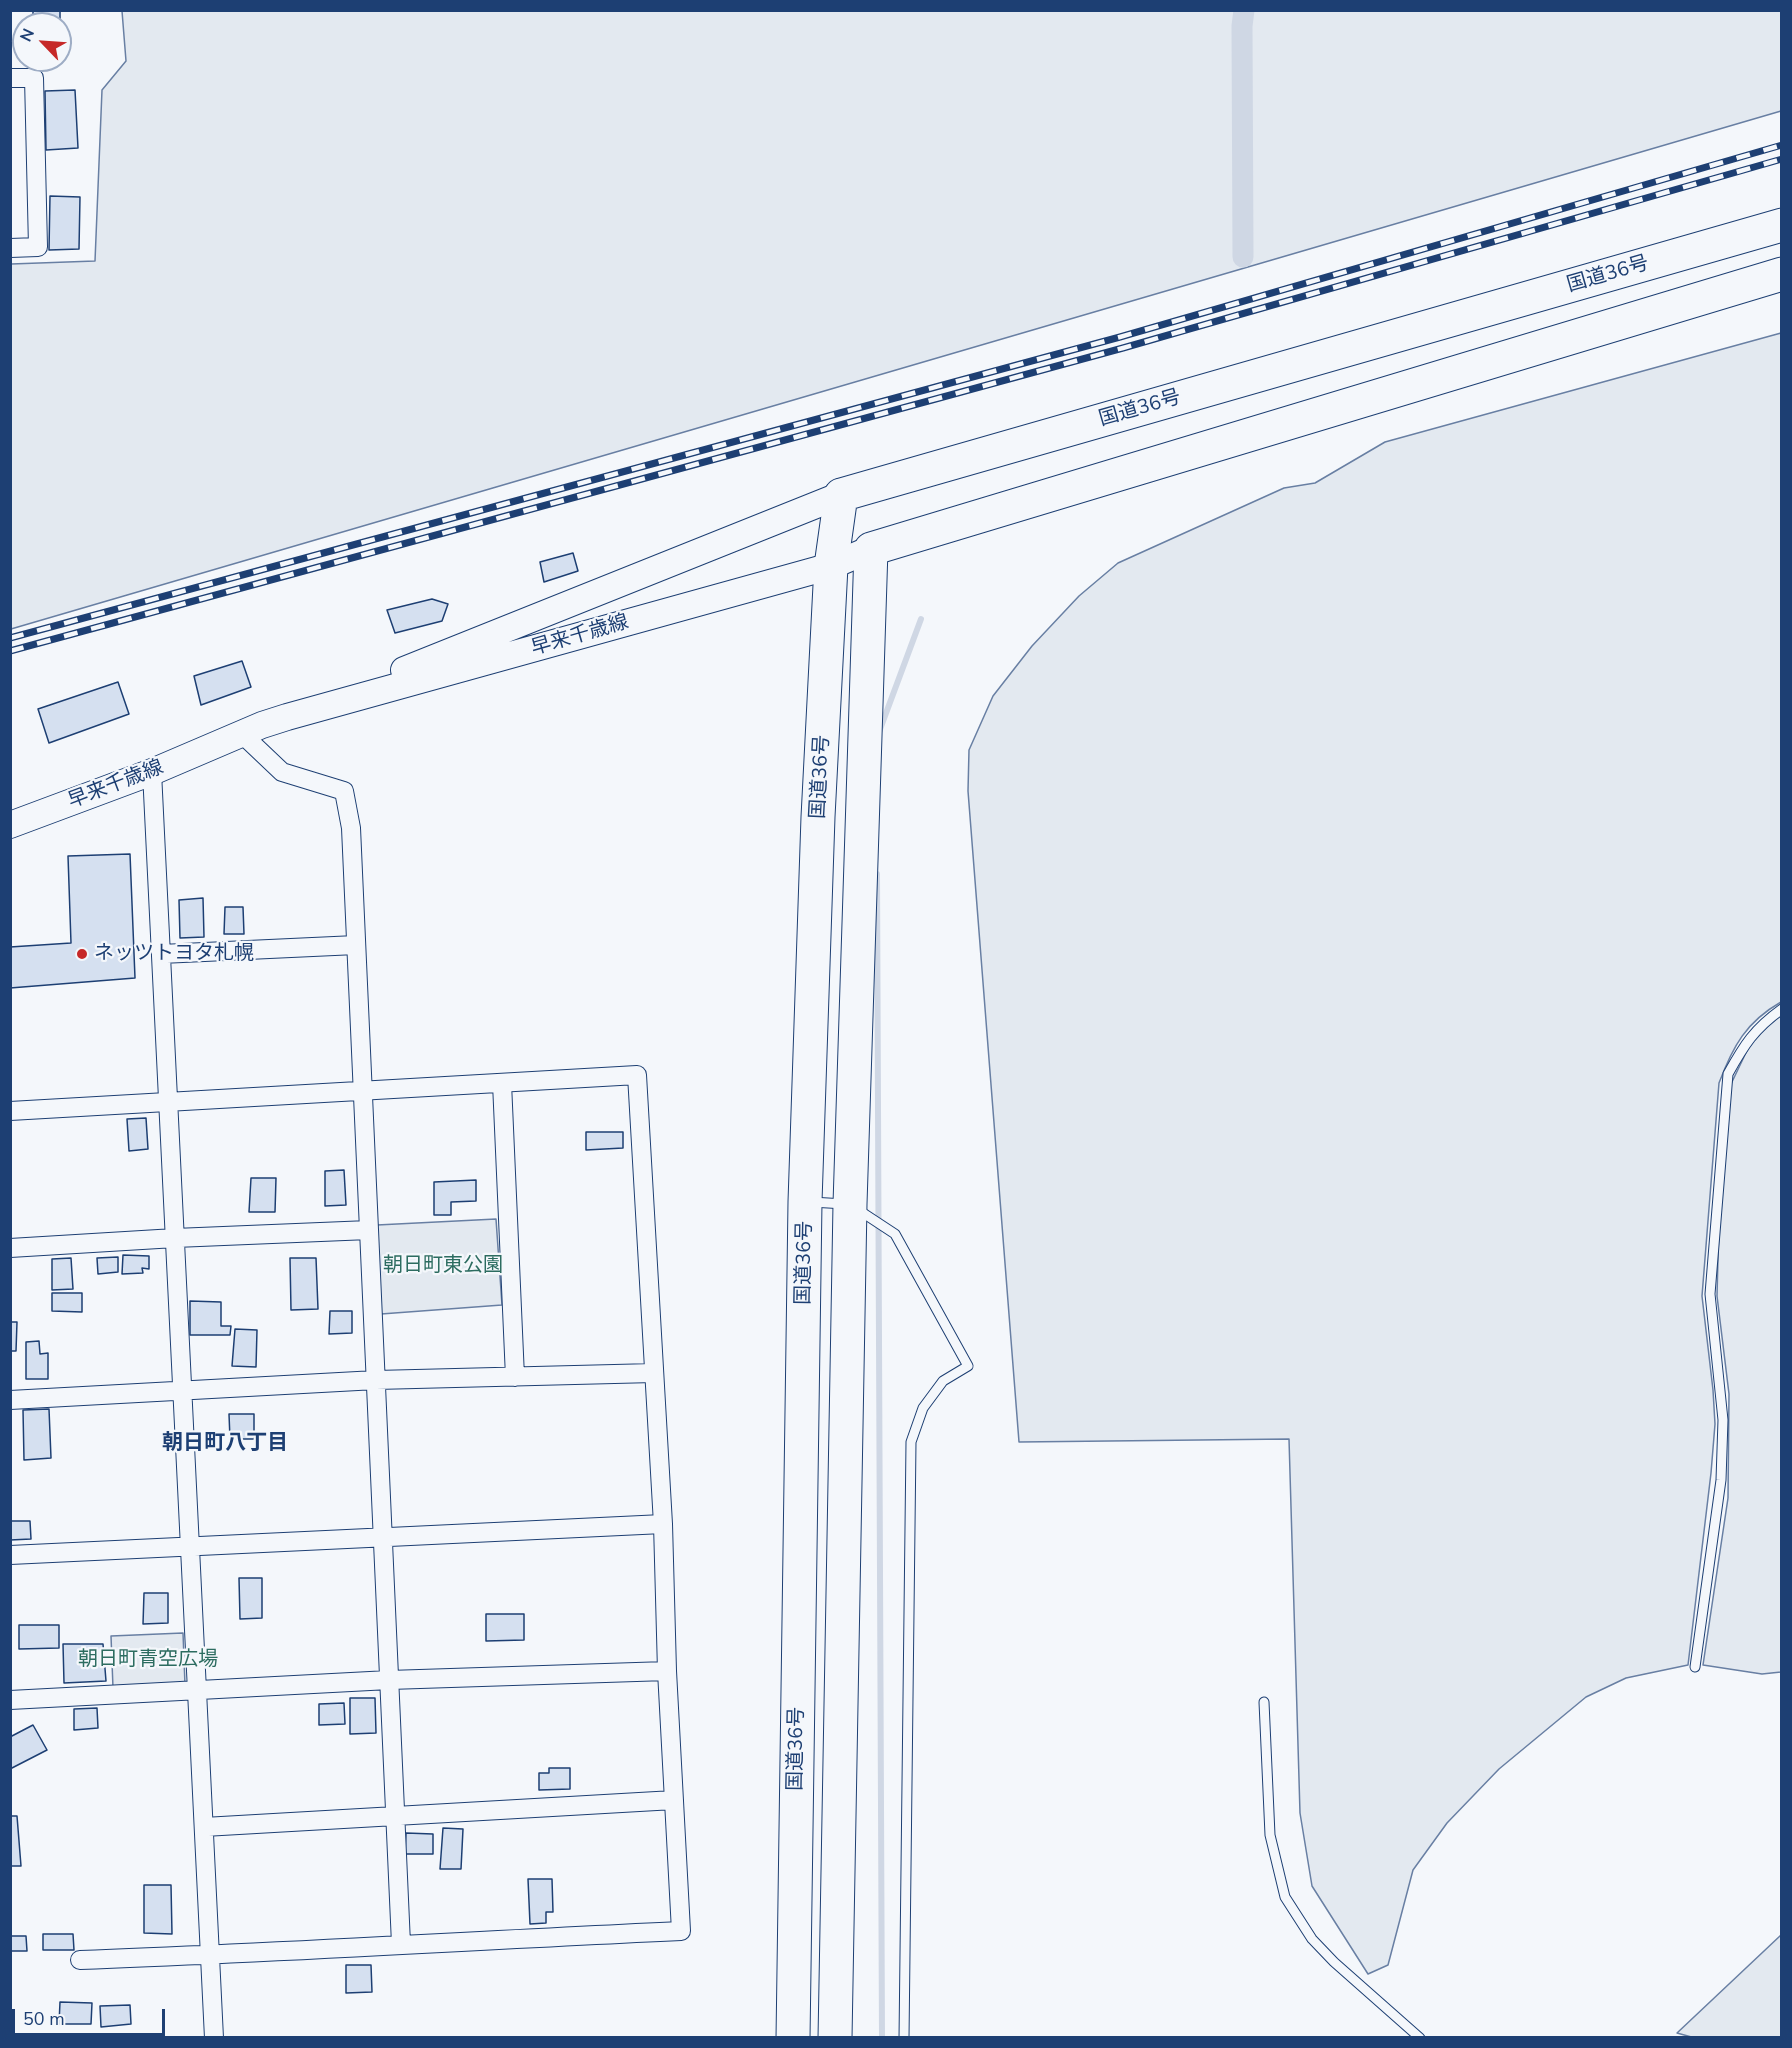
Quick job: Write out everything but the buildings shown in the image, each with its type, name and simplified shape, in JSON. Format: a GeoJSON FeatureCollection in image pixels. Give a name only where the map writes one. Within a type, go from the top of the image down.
{"type":"FeatureCollection","features":[{"type":"Feature","properties":{"kind":"highway","name":"国道36号"},"geometry":{"type":"LineString","coordinates":[[793,2037],[805,1202],[818,817],[831,566],[841,495],[1782,225]]}},
{"type":"Feature","properties":{"kind":"highway"},"geometry":{"type":"LineString","coordinates":[[871,549],[1782,274]]}},
{"type":"Feature","properties":{"kind":"highway"},"geometry":{"type":"LineString","coordinates":[[835,2037],[850,1204],[871,549],[841,495]]}},
{"type":"Feature","properties":{"kind":"main road","name":"早来千歳線"},"geometry":{"type":"LineString","coordinates":[[10,825],[152,772],[841,495]]}},
{"type":"Feature","properties":{"kind":"main road","name":"早来千歳線"},"geometry":{"type":"LineString","coordinates":[[287,717],[831,566],[871,549]]}},
{"type":"Feature","properties":{"kind":"street"},"geometry":{"type":"LineString","coordinates":[[10,78],[34,78],[38,247],[10,248]]}},
{"type":"Feature","properties":{"kind":"street"},"geometry":{"type":"LineString","coordinates":[[242,734],[282,772],[344,791],[351,828],[401,1944]]}},
{"type":"Feature","properties":{"kind":"street"},"geometry":{"type":"LineString","coordinates":[[152,772],[214,2037]]}},
{"type":"Feature","properties":{"kind":"street"},"geometry":{"type":"LineString","coordinates":[[161,954],[356,945]]}},
{"type":"Feature","properties":{"kind":"street"},"geometry":{"type":"LineString","coordinates":[[10,1111],[637,1075],[663,1524],[667,1671],[681,1931],[401,1944],[210,1956],[80,1960]]}},
{"type":"Feature","properties":{"kind":"street"},"geometry":{"type":"LineString","coordinates":[[502,1083],[515,1377]]}},
{"type":"Feature","properties":{"kind":"street"},"geometry":{"type":"LineString","coordinates":[[10,1248],[369,1230]]}},
{"type":"Feature","properties":{"kind":"street"},"geometry":{"type":"LineString","coordinates":[[10,1400],[375,1380],[654,1373]]}},
{"type":"Feature","properties":{"kind":"street"},"geometry":{"type":"LineString","coordinates":[[10,1555],[663,1524]]}},
{"type":"Feature","properties":{"kind":"street"},"geometry":{"type":"LineString","coordinates":[[10,1700],[389,1680],[667,1671]]}},
{"type":"Feature","properties":{"kind":"street"},"geometry":{"type":"LineString","coordinates":[[204,1827],[674,1800]]}},
{"type":"Feature","properties":{"kind":"lane"},"geometry":{"type":"LineString","coordinates":[[1695,1667],[1721,1480],[1723,1420],[1710,1294],[1728,1074],[1746,1042],[1763,1023],[1782,1009]]}},
{"type":"Feature","properties":{"kind":"lane"},"geometry":{"type":"LineString","coordinates":[[805,1202],[850,1204],[895,1234],[968,1366],[943,1381],[924,1408],[911,1442],[904,2037]]}},
{"type":"Feature","properties":{"kind":"lane"},"geometry":{"type":"LineString","coordinates":[[1264,1702],[1269,1836],[1285,1897],[1312,1939],[1420,2037]]}},
{"type":"Feature","properties":{"kind":"green space"},"geometry":{"type":"Polygon","coordinates":[[[122,11],[1781,11],[1781,111],[11,629],[11,264],[95,261],[102,90],[126,61],[122,11]]]}},
{"type":"Feature","properties":{"kind":"green space"},"geometry":{"type":"Polygon","coordinates":[[[1781,333],[1781,1002],[1759,1018],[1742,1036],[1719,1083],[1702,1296],[1715,1424],[1688,1665],[1626,1678],[1586,1697],[1499,1769],[1447,1823],[1413,1870],[1388,1965],[1368,1974],[1312,1886],[1300,1813],[1289,1439],[1019,1442],[968,791],[969,750],[993,696],[1032,646],[1079,596],[1118,563],[1284,488],[1315,483],[1385,442],[1781,333]]]}},
{"type":"Feature","properties":{"kind":"green space"},"geometry":{"type":"Polygon","coordinates":[[[1781,1013],[1781,1672],[1762,1674],[1703,1665],[1728,1498],[1729,1394],[1717,1296],[1719,1218],[1731,1084],[1753,1038],[1781,1013]]]}},
{"type":"Feature","properties":{"kind":"green space","name":"朝日町東公園"},"geometry":{"type":"Polygon","coordinates":[[[496,1219],[502,1305],[381,1314],[377,1225],[496,1219]]]}},
{"type":"Feature","properties":{"kind":"green space","name":"朝日町青空広場"},"geometry":{"type":"Polygon","coordinates":[[[183,1633],[185,1685],[113,1688],[111,1636],[183,1633]]]}},
{"type":"Feature","properties":{"kind":"green space"},"geometry":{"type":"Polygon","coordinates":[[[1781,1935],[1781,2037],[1695,2038],[1677,2033],[1781,1935]]]}},
{"type":"Feature","properties":{"kind":"waterway"},"geometry":{"type":"LineString","coordinates":[[1243,257],[1242,26],[1244,10]]}},
{"type":"Feature","properties":{"kind":"waterway"},"geometry":{"type":"LineString","coordinates":[[879,732],[921,619]]}},
{"type":"Feature","properties":{"kind":"waterway"},"geometry":{"type":"LineString","coordinates":[[877,874],[882,2038]]}},
{"type":"Feature","properties":{"kind":"railway"},"geometry":{"type":"LineString","coordinates":[[10,638],[1120,337],[1782,145]]}},
{"type":"Feature","properties":{"kind":"railway"},"geometry":{"type":"LineString","coordinates":[[10,651],[1123,348],[1782,159]]}},
{"type":"Feature","properties":{"kind":"place","name":"ネッツトヨタ札幌"},"geometry":{"type":"Point","coordinates":[82,954]}},
{"type":"Feature","properties":{"kind":"district","name":"朝日町八丁目"},"geometry":{"type":"Point","coordinates":[225,1444]}}]}
